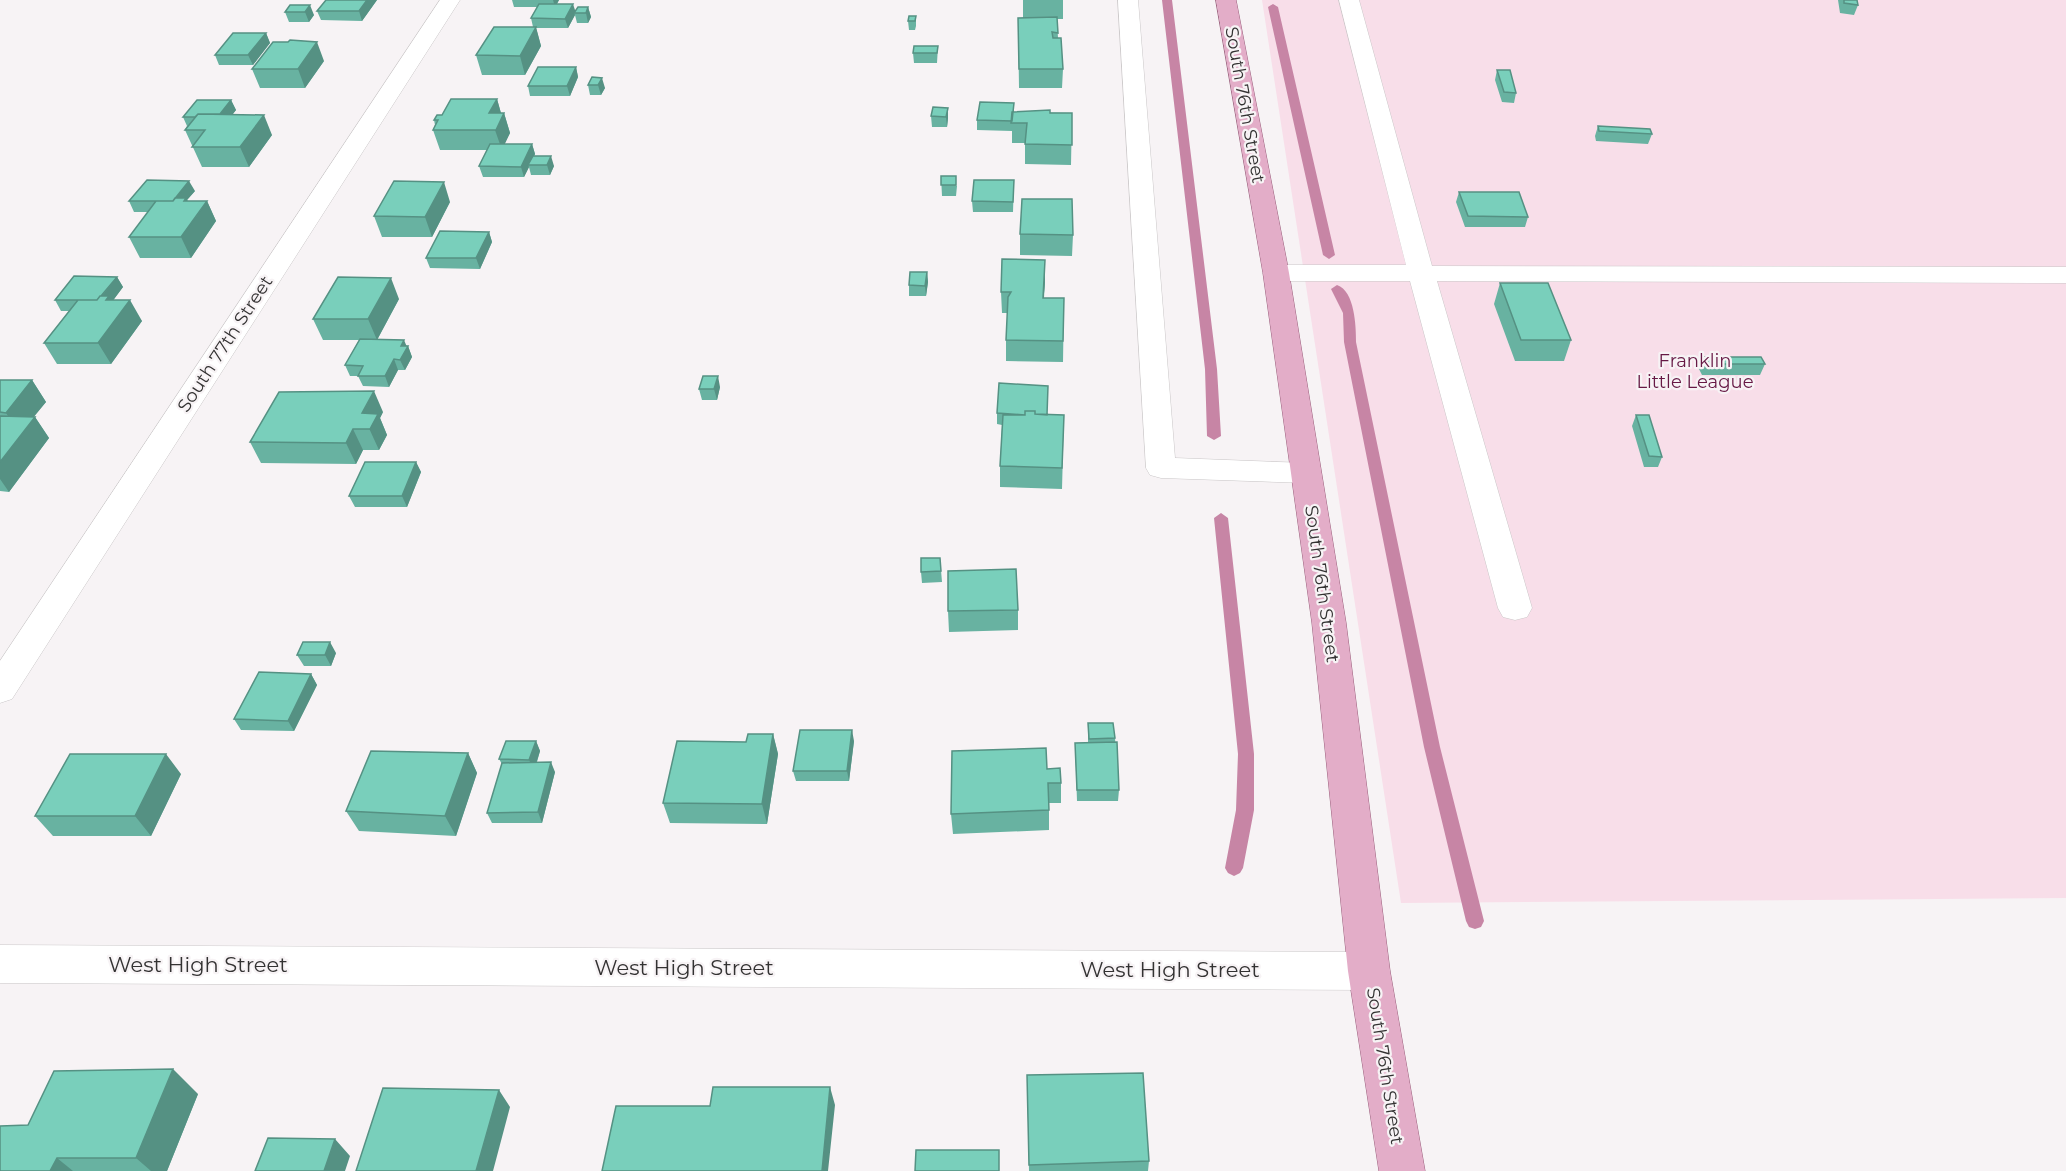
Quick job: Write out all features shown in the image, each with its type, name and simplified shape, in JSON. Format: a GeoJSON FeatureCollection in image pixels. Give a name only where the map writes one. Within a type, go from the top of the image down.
{"type":"FeatureCollection","features":[{"type":"Feature","properties":{"kind":"main road","name":"South 76th Street"},"geometry":{"type":"LineString","coordinates":[[1226,0],[1276,273],[1329,622],[1369,971],[1402,1171]]}},
{"type":"Feature","properties":{"kind":"street","name":"South 77th Street"},"geometry":{"type":"LineString","coordinates":[[0,689],[450,0]]}},
{"type":"Feature","properties":{"kind":"street"},"geometry":{"type":"LineString","coordinates":[[1128,0],[1161,468],[1306,473]]}},
{"type":"Feature","properties":{"kind":"street"},"geometry":{"type":"LineString","coordinates":[[1349,0],[1421,273],[1515,608]]}},
{"type":"Feature","properties":{"kind":"street"},"geometry":{"type":"LineString","coordinates":[[1276,273],[2066,275]]}},
{"type":"Feature","properties":{"kind":"street","name":"West High Street"},"geometry":{"type":"LineString","coordinates":[[0,964],[1369,971]]}},
{"type":"Feature","properties":{"kind":"green space","name":"Franklin Little League"},"geometry":{"type":"Polygon","coordinates":[[[1262,0],[2066,0],[2066,898],[1401,903],[1262,0]]]}},
{"type":"Feature","properties":{"kind":"building"},"geometry":{"type":"Polygon","coordinates":[[[326,0],[367,0],[359,11],[317,11],[326,0]]]}},
{"type":"Feature","properties":{"kind":"building"},"geometry":{"type":"Polygon","coordinates":[[[1844,0],[1857,0],[1858,5],[1844,3],[1844,0]]]}},
{"type":"Feature","properties":{"kind":"building"},"geometry":{"type":"Polygon","coordinates":[[[539,4],[573,4],[565,19],[531,18],[539,4]]]}},
{"type":"Feature","properties":{"kind":"building"},"geometry":{"type":"Polygon","coordinates":[[[290,5],[310,5],[305,12],[285,12],[290,5]]]}},
{"type":"Feature","properties":{"kind":"building"},"geometry":{"type":"Polygon","coordinates":[[[578,7],[588,7],[586,13],[574,13],[578,7]]]}},
{"type":"Feature","properties":{"kind":"building"},"geometry":{"type":"Polygon","coordinates":[[[909,16],[916,16],[915,21],[908,21],[909,16]]]}},
{"type":"Feature","properties":{"kind":"building"},"geometry":{"type":"Polygon","coordinates":[[[1057,17],[1058,33],[1052,32],[1053,38],[1061,38],[1063,69],[1019,69],[1018,18],[1057,17]]]}},
{"type":"Feature","properties":{"kind":"building"},"geometry":{"type":"Polygon","coordinates":[[[494,27],[536,27],[520,56],[476,55],[494,27]]]}},
{"type":"Feature","properties":{"kind":"building"},"geometry":{"type":"Polygon","coordinates":[[[233,33],[266,33],[248,55],[215,55],[233,33]]]}},
{"type":"Feature","properties":{"kind":"building"},"geometry":{"type":"Polygon","coordinates":[[[290,40],[317,42],[298,69],[252,69],[273,42],[290,40]]]}},
{"type":"Feature","properties":{"kind":"building"},"geometry":{"type":"Polygon","coordinates":[[[914,46],[938,46],[937,53],[913,53],[914,46]]]}},
{"type":"Feature","properties":{"kind":"building"},"geometry":{"type":"Polygon","coordinates":[[[538,67],[576,67],[567,86],[528,86],[538,67]]]}},
{"type":"Feature","properties":{"kind":"building"},"geometry":{"type":"Polygon","coordinates":[[[1497,70],[1510,70],[1516,93],[1504,92],[1497,70]]]}},
{"type":"Feature","properties":{"kind":"building"},"geometry":{"type":"Polygon","coordinates":[[[592,77],[602,78],[598,85],[588,85],[592,77]]]}},
{"type":"Feature","properties":{"kind":"building"},"geometry":{"type":"Polygon","coordinates":[[[451,99],[497,99],[489,113],[504,113],[496,130],[433,130],[438,120],[434,120],[437,115],[442,115],[451,99]]]}},
{"type":"Feature","properties":{"kind":"building"},"geometry":{"type":"Polygon","coordinates":[[[197,100],[231,100],[220,114],[183,117],[197,100]]]}},
{"type":"Feature","properties":{"kind":"building"},"geometry":{"type":"Polygon","coordinates":[[[980,102],[1014,103],[1012,121],[977,120],[980,102]]]}},
{"type":"Feature","properties":{"kind":"building"},"geometry":{"type":"Polygon","coordinates":[[[933,107],[948,108],[946,117],[931,116],[933,107]]]}},
{"type":"Feature","properties":{"kind":"building"},"geometry":{"type":"Polygon","coordinates":[[[1050,110],[1050,113],[1072,113],[1072,145],[1025,144],[1027,123],[1011,123],[1012,112],[1050,110]]]}},
{"type":"Feature","properties":{"kind":"building"},"geometry":{"type":"Polygon","coordinates":[[[198,114],[264,115],[240,147],[192,147],[205,130],[185,130],[198,114]]]}},
{"type":"Feature","properties":{"kind":"building"},"geometry":{"type":"Polygon","coordinates":[[[1598,126],[1650,129],[1652,134],[1599,131],[1598,126]]]}},
{"type":"Feature","properties":{"kind":"building"},"geometry":{"type":"Polygon","coordinates":[[[490,144],[532,144],[521,167],[479,166],[490,144]]]}},
{"type":"Feature","properties":{"kind":"building"},"geometry":{"type":"Polygon","coordinates":[[[533,156],[551,156],[547,165],[528,165],[533,156]]]}},
{"type":"Feature","properties":{"kind":"building"},"geometry":{"type":"Polygon","coordinates":[[[941,176],[956,176],[956,185],[941,185],[941,176]]]}},
{"type":"Feature","properties":{"kind":"building"},"geometry":{"type":"Polygon","coordinates":[[[147,180],[189,181],[173,201],[129,201],[147,180]]]}},
{"type":"Feature","properties":{"kind":"building"},"geometry":{"type":"Polygon","coordinates":[[[974,180],[1014,180],[1013,202],[972,201],[974,180]]]}},
{"type":"Feature","properties":{"kind":"building"},"geometry":{"type":"Polygon","coordinates":[[[394,181],[444,182],[425,217],[374,216],[394,181]]]}},
{"type":"Feature","properties":{"kind":"building"},"geometry":{"type":"Polygon","coordinates":[[[1459,192],[1519,192],[1528,217],[1468,216],[1459,192]]]}},
{"type":"Feature","properties":{"kind":"building"},"geometry":{"type":"Polygon","coordinates":[[[175,198],[186,198],[184,201],[207,201],[181,237],[129,237],[156,201],[173,201],[175,198]]]}},
{"type":"Feature","properties":{"kind":"building"},"geometry":{"type":"Polygon","coordinates":[[[1022,199],[1072,199],[1073,235],[1020,234],[1022,199]]]}},
{"type":"Feature","properties":{"kind":"building"},"geometry":{"type":"Polygon","coordinates":[[[440,231],[489,232],[476,258],[426,258],[440,231]]]}},
{"type":"Feature","properties":{"kind":"building"},"geometry":{"type":"Polygon","coordinates":[[[1002,259],[1045,260],[1043,298],[1064,298],[1063,341],[1006,340],[1008,297],[1011,292],[1001,292],[1002,259]]]}},
{"type":"Feature","properties":{"kind":"building"},"geometry":{"type":"Polygon","coordinates":[[[910,272],[927,272],[925,286],[909,285],[910,272]]]}},
{"type":"Feature","properties":{"kind":"building"},"geometry":{"type":"Polygon","coordinates":[[[74,276],[117,277],[97,300],[55,300],[74,276]]]}},
{"type":"Feature","properties":{"kind":"building"},"geometry":{"type":"Polygon","coordinates":[[[338,277],[391,278],[368,319],[313,319],[338,277]]]}},
{"type":"Feature","properties":{"kind":"building"},"geometry":{"type":"Polygon","coordinates":[[[1500,283],[1548,283],[1571,340],[1521,340],[1500,283]]]}},
{"type":"Feature","properties":{"kind":"building"},"geometry":{"type":"Polygon","coordinates":[[[100,296],[109,296],[106,300],[130,300],[98,343],[44,343],[78,300],[97,300],[100,296]]]}},
{"type":"Feature","properties":{"kind":"building"},"geometry":{"type":"Polygon","coordinates":[[[360,339],[404,340],[401,346],[408,346],[400,360],[394,359],[385,376],[358,376],[363,366],[345,365],[360,339]]]}},
{"type":"Feature","properties":{"kind":"building"},"geometry":{"type":"Polygon","coordinates":[[[1703,357],[1761,357],[1765,364],[1707,364],[1703,357]]]}},
{"type":"Feature","properties":{"kind":"building"},"geometry":{"type":"Polygon","coordinates":[[[703,376],[718,376],[714,389],[699,389],[703,376]]]}},
{"type":"Feature","properties":{"kind":"building"},"geometry":{"type":"Polygon","coordinates":[[[0,380],[32,380],[6,413],[0,412],[0,380]]]}},
{"type":"Feature","properties":{"kind":"building"},"geometry":{"type":"Polygon","coordinates":[[[999,383],[1048,386],[1047,415],[1035,414],[1035,411],[1025,411],[1025,415],[997,413],[999,383]]]}},
{"type":"Feature","properties":{"kind":"building"},"geometry":{"type":"Polygon","coordinates":[[[374,391],[362,413],[378,414],[370,429],[353,429],[346,443],[250,442],[279,392],[374,391]]]}},
{"type":"Feature","properties":{"kind":"building"},"geometry":{"type":"Polygon","coordinates":[[[1025,411],[1035,411],[1035,414],[1064,415],[1062,468],[1000,466],[1003,415],[1025,415],[1025,411]]]}},
{"type":"Feature","properties":{"kind":"building"},"geometry":{"type":"Polygon","coordinates":[[[1636,415],[1649,415],[1662,457],[1649,456],[1636,415]]]}},
{"type":"Feature","properties":{"kind":"building"},"geometry":{"type":"Polygon","coordinates":[[[0,416],[35,417],[0,462],[0,416]]]}},
{"type":"Feature","properties":{"kind":"building"},"geometry":{"type":"Polygon","coordinates":[[[365,462],[416,462],[402,496],[349,496],[365,462]]]}},
{"type":"Feature","properties":{"kind":"building"},"geometry":{"type":"Polygon","coordinates":[[[921,558],[940,558],[941,571],[921,572],[921,558]]]}},
{"type":"Feature","properties":{"kind":"building"},"geometry":{"type":"Polygon","coordinates":[[[1016,569],[1018,610],[948,611],[948,571],[1016,569]]]}},
{"type":"Feature","properties":{"kind":"building"},"geometry":{"type":"Polygon","coordinates":[[[303,642],[330,642],[325,655],[297,655],[303,642]]]}},
{"type":"Feature","properties":{"kind":"building"},"geometry":{"type":"Polygon","coordinates":[[[259,672],[311,674],[288,721],[234,719],[259,672]]]}},
{"type":"Feature","properties":{"kind":"building"},"geometry":{"type":"Polygon","coordinates":[[[1088,723],[1113,723],[1115,738],[1089,739],[1088,723]]]}},
{"type":"Feature","properties":{"kind":"building"},"geometry":{"type":"Polygon","coordinates":[[[800,730],[852,730],[847,771],[793,771],[800,730]]]}},
{"type":"Feature","properties":{"kind":"building"},"geometry":{"type":"Polygon","coordinates":[[[748,734],[773,734],[762,804],[663,803],[677,741],[746,742],[748,734]]]}},
{"type":"Feature","properties":{"kind":"building"},"geometry":{"type":"Polygon","coordinates":[[[506,741],[536,741],[529,760],[499,759],[506,741]]]}},
{"type":"Feature","properties":{"kind":"building"},"geometry":{"type":"Polygon","coordinates":[[[1117,742],[1119,790],[1077,790],[1075,743],[1117,742]]]}},
{"type":"Feature","properties":{"kind":"building"},"geometry":{"type":"Polygon","coordinates":[[[1046,748],[1047,769],[1060,768],[1061,783],[1048,783],[1049,810],[951,814],[952,751],[1046,748]]]}},
{"type":"Feature","properties":{"kind":"building"},"geometry":{"type":"Polygon","coordinates":[[[371,751],[468,753],[445,816],[346,811],[371,751]]]}},
{"type":"Feature","properties":{"kind":"building"},"geometry":{"type":"Polygon","coordinates":[[[70,754],[166,754],[135,816],[35,816],[70,754]]]}},
{"type":"Feature","properties":{"kind":"building"},"geometry":{"type":"Polygon","coordinates":[[[551,762],[538,812],[487,813],[502,763],[551,762]]]}},
{"type":"Feature","properties":{"kind":"building"},"geometry":{"type":"Polygon","coordinates":[[[173,1069],[136,1158],[57,1158],[50,1171],[0,1171],[0,1126],[28,1125],[54,1071],[173,1069]]]}},
{"type":"Feature","properties":{"kind":"building"},"geometry":{"type":"Polygon","coordinates":[[[1143,1073],[1149,1161],[1029,1165],[1027,1075],[1143,1073]]]}},
{"type":"Feature","properties":{"kind":"building"},"geometry":{"type":"Polygon","coordinates":[[[713,1087],[830,1087],[822,1171],[602,1171],[616,1106],[710,1106],[713,1087]]]}},
{"type":"Feature","properties":{"kind":"building"},"geometry":{"type":"Polygon","coordinates":[[[383,1088],[499,1090],[476,1171],[356,1171],[383,1088]]]}},
{"type":"Feature","properties":{"kind":"building"},"geometry":{"type":"Polygon","coordinates":[[[268,1138],[335,1139],[324,1171],[255,1171],[268,1138]]]}},
{"type":"Feature","properties":{"kind":"building"},"geometry":{"type":"Polygon","coordinates":[[[916,1150],[999,1150],[999,1171],[915,1171],[916,1150]]]}},
{"type":"Feature","properties":{"kind":"waterway"},"geometry":{"type":"LineString","coordinates":[[1167,0],[1211,369],[1214,436]]}},
{"type":"Feature","properties":{"kind":"waterway"},"geometry":{"type":"LineString","coordinates":[[1273,7],[1329,255]]}},
{"type":"Feature","properties":{"kind":"waterway"},"geometry":{"type":"LineString","coordinates":[[1337,289],[1349,313],[1350,342],[1432,747],[1475,921]]}},
{"type":"Feature","properties":{"kind":"waterway"},"geometry":{"type":"LineString","coordinates":[[1221,518],[1246,754],[1245,810],[1234,868]]}}]}
